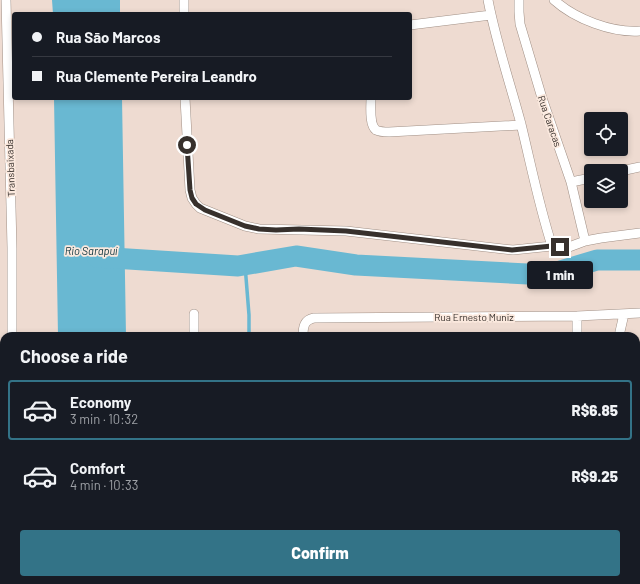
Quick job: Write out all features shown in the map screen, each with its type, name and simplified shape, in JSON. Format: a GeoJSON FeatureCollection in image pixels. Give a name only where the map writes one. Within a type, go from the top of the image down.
{"type":"FeatureCollection","features":[{"type":"Feature","properties":{"kind":"street","name":"Transbaixada"},"geometry":{"type":"LineString","coordinates":[[6,0],[12,248],[12,332]]}},
{"type":"Feature","properties":{"kind":"street"},"geometry":{"type":"LineString","coordinates":[[184,0],[184,12]]}},
{"type":"Feature","properties":{"kind":"street"},"geometry":{"type":"LineString","coordinates":[[488,0],[521,125],[541,212],[552,246]]}},
{"type":"Feature","properties":{"kind":"street","name":"Rua Caracas"},"geometry":{"type":"LineString","coordinates":[[519,0],[519,12],[524,38],[542,98],[571,182],[585,241]]}},
{"type":"Feature","properties":{"kind":"street"},"geometry":{"type":"LineString","coordinates":[[554,0],[568,11],[590,22],[612,29],[640,31]]}},
{"type":"Feature","properties":{"kind":"street"},"geometry":{"type":"LineString","coordinates":[[412,25],[491,15]]}},
{"type":"Feature","properties":{"kind":"street"},"geometry":{"type":"LineString","coordinates":[[185,100],[190,190],[192,198],[196,204],[205,210],[245,226],[259,229],[346,231],[512,250],[552,246],[569,247],[585,241],[640,233]]}},
{"type":"Feature","properties":{"kind":"street"},"geometry":{"type":"LineString","coordinates":[[371,100],[372,122],[377,130],[382,131],[389,132],[521,125]]}},
{"type":"Feature","properties":{"kind":"street"},"geometry":{"type":"LineString","coordinates":[[628,170],[640,167]]}},
{"type":"Feature","properties":{"kind":"street"},"geometry":{"type":"LineString","coordinates":[[571,182],[584,179]]}},
{"type":"Feature","properties":{"kind":"street","name":"Rua Ernesto Muniz"},"geometry":{"type":"LineString","coordinates":[[303,332],[304,324],[308,320],[314,318],[577,316],[640,313]]}},
{"type":"Feature","properties":{"kind":"street"},"geometry":{"type":"LineString","coordinates":[[194,314],[194,332]]}},
{"type":"Feature","properties":{"kind":"street"},"geometry":{"type":"LineString","coordinates":[[620,332],[624,314]]}},
{"type":"Feature","properties":{"kind":"street"},"geometry":{"type":"LineString","coordinates":[[577,316],[578,332]]}},
{"type":"Feature","properties":{"kind":"water"},"geometry":{"type":"Polygon","coordinates":[[[52,0],[120,0],[120,12],[53,12],[52,0]]]}},
{"type":"Feature","properties":{"kind":"water","name":"Rio Sarapuí"},"geometry":{"type":"Polygon","coordinates":[[[54,100],[122,100],[126,332],[58,332],[54,100]]]}},
{"type":"Feature","properties":{"kind":"waterway"},"geometry":{"type":"LineString","coordinates":[[97,257],[238,266],[296,256],[356,265],[547,275],[597,260],[640,260]]}},
{"type":"Feature","properties":{"kind":"waterway"},"geometry":{"type":"LineString","coordinates":[[245,265],[249,332]]}},
{"type":"Feature","properties":{"kind":"route"},"geometry":{"type":"LineString","coordinates":[[187,145],[190,190],[192,198],[196,204],[200,208],[245,226],[276,230],[299,229],[346,231],[512,250],[552,246],[560,247]]}}]}
